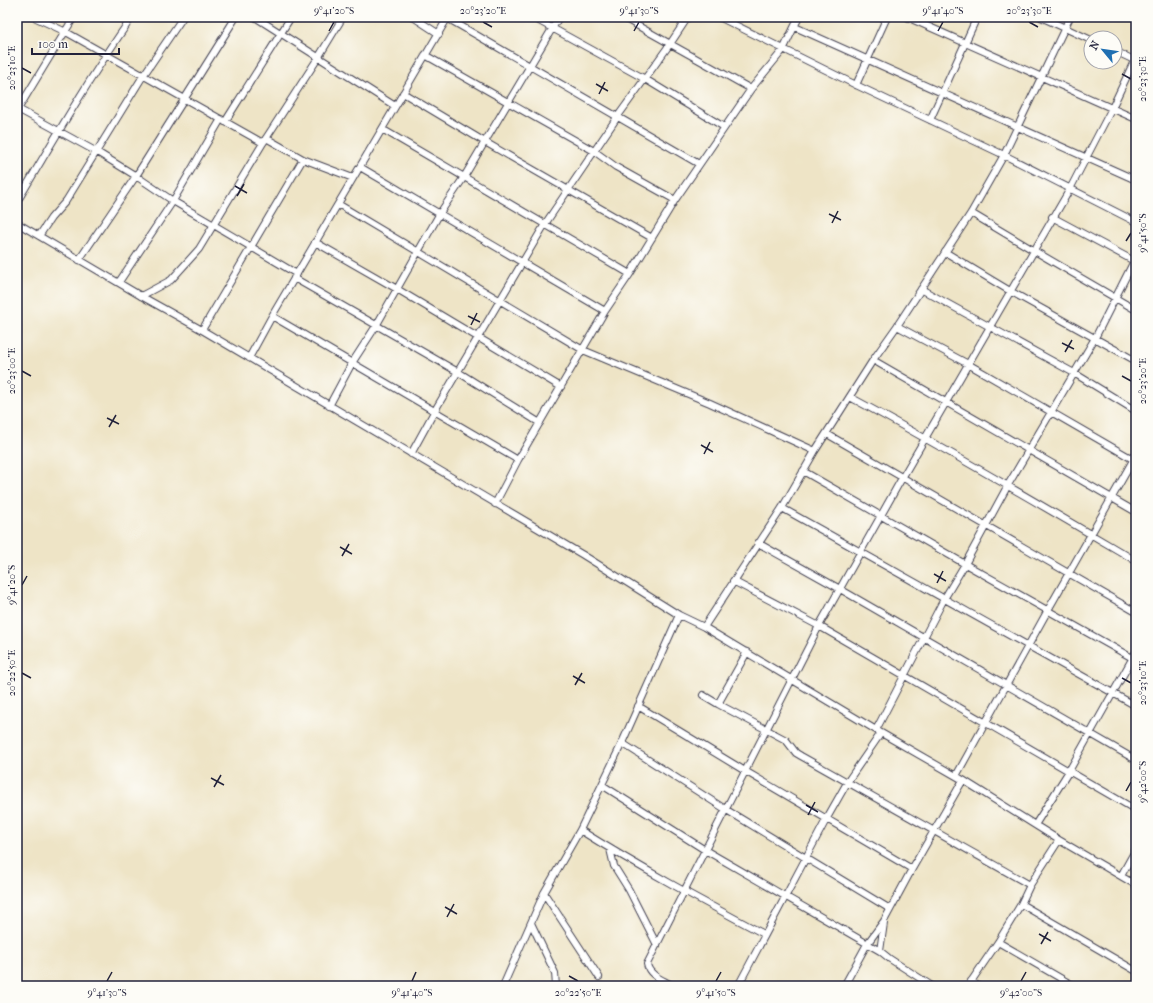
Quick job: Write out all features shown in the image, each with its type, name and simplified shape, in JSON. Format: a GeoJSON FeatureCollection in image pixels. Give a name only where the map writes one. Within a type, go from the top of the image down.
{"type":"FeatureCollection","features":[{"type":"Feature","properties":{"kind":"street"},"geometry":{"type":"LineString","coordinates":[[34,17],[66,32],[223,121],[303,159],[353,178]]}},
{"type":"Feature","properties":{"kind":"street"},"geometry":{"type":"LineString","coordinates":[[74,17],[18,110],[97,152],[173,201],[252,246],[295,276],[376,326],[458,372],[540,423]]}},
{"type":"Feature","properties":{"kind":"street"},"geometry":{"type":"LineString","coordinates":[[17,202],[105,55],[132,17]]}},
{"type":"Feature","properties":{"kind":"street"},"geometry":{"type":"LineString","coordinates":[[39,236],[51,218],[66,201],[143,76],[183,17]]}},
{"type":"Feature","properties":{"kind":"street"},"geometry":{"type":"LineString","coordinates":[[79,260],[136,176],[236,17]]}},
{"type":"Feature","properties":{"kind":"street"},"geometry":{"type":"LineString","coordinates":[[255,17],[395,106]]}},
{"type":"Feature","properties":{"kind":"street"},"geometry":{"type":"LineString","coordinates":[[118,282],[173,201],[291,17]]}},
{"type":"Feature","properties":{"kind":"street"},"geometry":{"type":"LineString","coordinates":[[141,296],[171,280],[191,260],[343,17]]}},
{"type":"Feature","properties":{"kind":"street"},"geometry":{"type":"LineString","coordinates":[[413,17],[439,34]]}},
{"type":"Feature","properties":{"kind":"street"},"geometry":{"type":"LineString","coordinates":[[532,17],[645,79],[724,127]]}},
{"type":"Feature","properties":{"kind":"street"},"geometry":{"type":"LineString","coordinates":[[329,406],[352,363],[376,326],[440,213],[464,177],[559,17]]}},
{"type":"Feature","properties":{"kind":"street"},"geometry":{"type":"LineString","coordinates":[[622,17],[751,89]]}},
{"type":"Feature","properties":{"kind":"street"},"geometry":{"type":"LineString","coordinates":[[411,454],[434,412],[545,224],[618,116],[688,17]]}},
{"type":"Feature","properties":{"kind":"street"},"geometry":{"type":"LineString","coordinates":[[719,17],[783,50],[1004,155],[1136,222]]}},
{"type":"Feature","properties":{"kind":"street"},"geometry":{"type":"LineString","coordinates":[[495,504],[518,460],[605,311],[630,274],[675,200],[724,127],[751,89],[783,50],[799,17]]}},
{"type":"Feature","properties":{"kind":"street"},"geometry":{"type":"LineString","coordinates":[[856,85],[887,17]]}},
{"type":"Feature","properties":{"kind":"street"},"geometry":{"type":"LineString","coordinates":[[907,17],[1136,120]]}},
{"type":"Feature","properties":{"kind":"street"},"geometry":{"type":"LineString","coordinates":[[930,120],[941,93],[977,17]]}},
{"type":"Feature","properties":{"kind":"street"},"geometry":{"type":"LineString","coordinates":[[1041,17],[1083,36]]}},
{"type":"Feature","properties":{"kind":"street"},"geometry":{"type":"LineString","coordinates":[[704,627],[782,508],[815,451],[873,360],[897,326],[971,212],[1018,128],[1070,17]]}},
{"type":"Feature","properties":{"kind":"street"},"geometry":{"type":"LineString","coordinates":[[249,358],[295,276],[448,18],[699,164]]}},
{"type":"Feature","properties":{"kind":"street"},"geometry":{"type":"LineString","coordinates":[[794,27],[1136,180]]}},
{"type":"Feature","properties":{"kind":"street"},"geometry":{"type":"LineString","coordinates":[[673,986],[656,976],[648,968],[648,964],[657,945],[819,626],[902,478],[1052,217],[1070,189],[1136,59],[1123,54]]}},
{"type":"Feature","properties":{"kind":"street"},"geometry":{"type":"LineString","coordinates":[[425,55],[594,151],[616,167],[675,200]]}},
{"type":"Feature","properties":{"kind":"street"},"geometry":{"type":"LineString","coordinates":[[404,92],[485,142],[652,238]]}},
{"type":"Feature","properties":{"kind":"street"},"geometry":{"type":"LineString","coordinates":[[382,129],[630,274]]}},
{"type":"Feature","properties":{"kind":"street"},"geometry":{"type":"LineString","coordinates":[[202,330],[303,159]]}},
{"type":"Feature","properties":{"kind":"street"},"geometry":{"type":"LineString","coordinates":[[360,167],[605,311]]}},
{"type":"Feature","properties":{"kind":"street"},"geometry":{"type":"LineString","coordinates":[[338,204],[583,350],[710,402],[815,451]]}},
{"type":"Feature","properties":{"kind":"street"},"geometry":{"type":"LineString","coordinates":[[971,212],[1136,310]]}},
{"type":"Feature","properties":{"kind":"street"},"geometry":{"type":"LineString","coordinates":[[741,985],[764,934],[827,818],[878,731],[904,676],[944,599],[1008,485],[1074,374],[1135,260],[1052,217]]}},
{"type":"Feature","properties":{"kind":"street"},"geometry":{"type":"LineString","coordinates":[[17,223],[202,330],[583,555],[679,615],[704,627],[792,678],[1136,885]]}},
{"type":"Feature","properties":{"kind":"street"},"geometry":{"type":"LineString","coordinates":[[316,242],[561,387]]}},
{"type":"Feature","properties":{"kind":"street"},"geometry":{"type":"LineString","coordinates":[[945,252],[1010,291],[1136,361]]}},
{"type":"Feature","properties":{"kind":"street"},"geometry":{"type":"LineString","coordinates":[[921,289],[1074,374],[1136,411]]}},
{"type":"Feature","properties":{"kind":"street"},"geometry":{"type":"LineString","coordinates":[[272,316],[518,460]]}},
{"type":"Feature","properties":{"kind":"street"},"geometry":{"type":"LineString","coordinates":[[897,326],[968,364],[1135,458],[1070,574],[1048,610],[1008,686],[956,776]]}},
{"type":"Feature","properties":{"kind":"street"},"geometry":{"type":"LineString","coordinates":[[873,360],[1136,512]]}},
{"type":"Feature","properties":{"kind":"street"},"geometry":{"type":"LineString","coordinates":[[850,397],[1008,485],[1136,561]]}},
{"type":"Feature","properties":{"kind":"street"},"geometry":{"type":"LineString","coordinates":[[827,434],[1136,612]]}},
{"type":"Feature","properties":{"kind":"street"},"geometry":{"type":"LineString","coordinates":[[804,471],[965,564],[1135,656],[1069,771],[1035,825]]}},
{"type":"Feature","properties":{"kind":"street"},"geometry":{"type":"LineString","coordinates":[[782,508],[1136,706]]}},
{"type":"Feature","properties":{"kind":"street"},"geometry":{"type":"LineString","coordinates":[[758,543],[1136,760]]}},
{"type":"Feature","properties":{"kind":"street"},"geometry":{"type":"LineString","coordinates":[[733,581],[819,626],[985,724],[1136,810]]}},
{"type":"Feature","properties":{"kind":"street"},"geometry":{"type":"LineString","coordinates":[[503,986],[544,893],[580,830],[622,743],[679,615]]}},
{"type":"Feature","properties":{"kind":"street"},"geometry":{"type":"LineString","coordinates":[[718,704],[747,652]]}},
{"type":"Feature","properties":{"kind":"street"},"geometry":{"type":"LineString","coordinates":[[703,696],[786,740],[796,753],[1030,884]]}},
{"type":"Feature","properties":{"kind":"street"},"geometry":{"type":"LineString","coordinates":[[638,706],[745,771],[912,868]]}},
{"type":"Feature","properties":{"kind":"street"},"geometry":{"type":"LineString","coordinates":[[622,743],[725,809],[890,909]]}},
{"type":"Feature","properties":{"kind":"street"},"geometry":{"type":"LineString","coordinates":[[844,986],[868,944],[884,921],[912,868],[963,780]]}},
{"type":"Feature","properties":{"kind":"street"},"geometry":{"type":"LineString","coordinates":[[602,785],[705,850],[880,951],[932,986]]}},
{"type":"Feature","properties":{"kind":"street"},"geometry":{"type":"LineString","coordinates":[[580,830],[610,849],[684,891],[764,934]]}},
{"type":"Feature","properties":{"kind":"street"},"geometry":{"type":"LineString","coordinates":[[978,986],[969,984],[998,942],[1021,904],[1030,884],[1059,840]]}},
{"type":"Feature","properties":{"kind":"street"},"geometry":{"type":"LineString","coordinates":[[1121,876],[1136,848]]}},
{"type":"Feature","properties":{"kind":"street"},"geometry":{"type":"LineString","coordinates":[[610,849],[614,866],[657,945]]}},
{"type":"Feature","properties":{"kind":"street"},"geometry":{"type":"LineString","coordinates":[[544,893],[599,977]]}},
{"type":"Feature","properties":{"kind":"street"},"geometry":{"type":"LineString","coordinates":[[1021,904],[1136,971]]}},
{"type":"Feature","properties":{"kind":"street"},"geometry":{"type":"LineString","coordinates":[[880,951],[884,921]]}},
{"type":"Feature","properties":{"kind":"street"},"geometry":{"type":"LineString","coordinates":[[531,923],[554,973],[556,986]]}},
{"type":"Feature","properties":{"kind":"street"},"geometry":{"type":"LineString","coordinates":[[998,942],[1074,986]]}}]}
